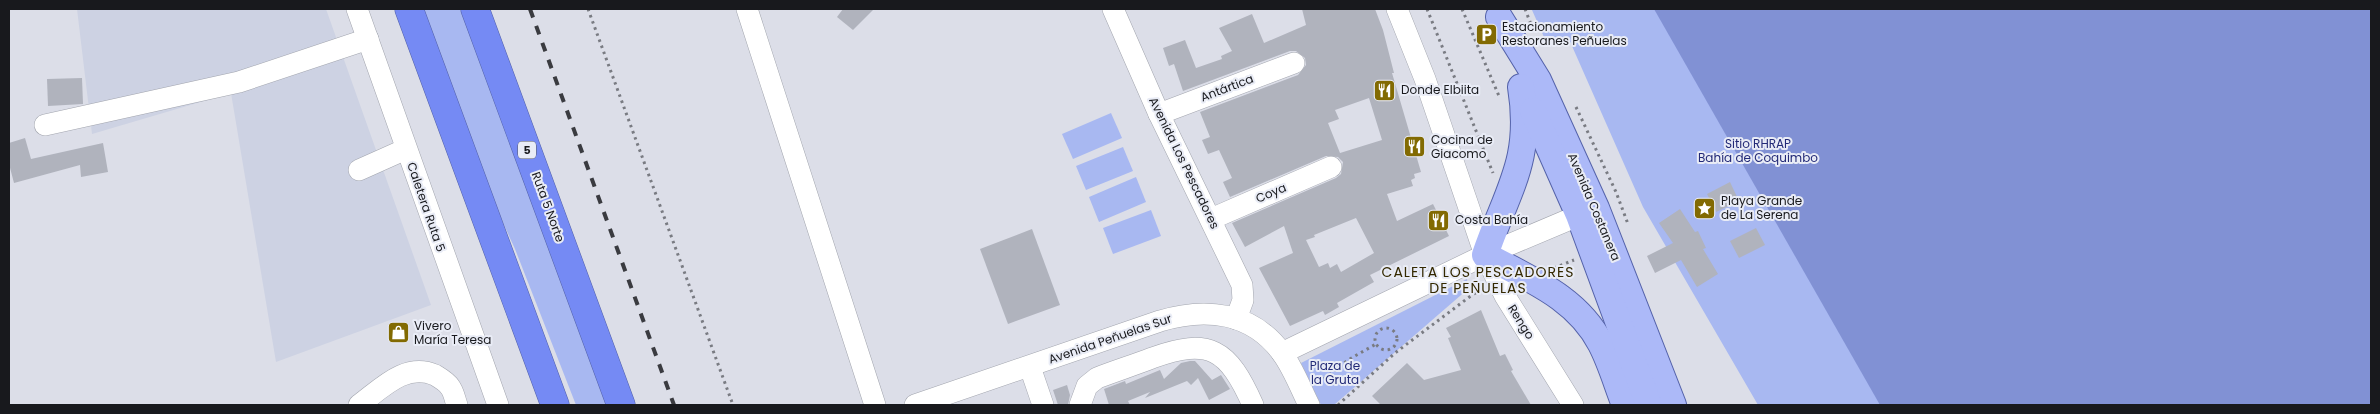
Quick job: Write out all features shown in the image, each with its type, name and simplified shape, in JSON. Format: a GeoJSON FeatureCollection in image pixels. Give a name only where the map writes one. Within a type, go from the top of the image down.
{"type":"FeatureCollection","features":[{"type":"Feature","properties":{"kind":"highway"},"geometry":{"type":"LineString","coordinates":[[409,9],[554,405]]}},
{"type":"Feature","properties":{"kind":"highway","name":"Ruta 5 Norte"},"geometry":{"type":"LineString","coordinates":[[475,9],[621,405]]}},
{"type":"Feature","properties":{"kind":"main road","name":"Avenida Costanera"},"geometry":{"type":"LineString","coordinates":[[1498,13],[1511,92],[1588,211],[1649,405]]}},
{"type":"Feature","properties":{"kind":"main road","name":"Avenida Costanera"},"geometry":{"type":"LineString","coordinates":[[1498,13],[1538,80],[1588,211],[1673,405]]}},
{"type":"Feature","properties":{"kind":"main road"},"geometry":{"type":"LineString","coordinates":[[1511,92],[1524,106],[1524,144],[1516,180],[1484,255],[1553,291],[1577,310],[1602,344],[1625,405]]}},
{"type":"Feature","properties":{"kind":"street","name":"Caletera Ruta 5"},"geometry":{"type":"LineString","coordinates":[[357,9],[498,405]]}},
{"type":"Feature","properties":{"kind":"street"},"geometry":{"type":"LineString","coordinates":[[747,9],[875,405]]}},
{"type":"Feature","properties":{"kind":"street","name":"Avenida Los Pescadores"},"geometry":{"type":"LineString","coordinates":[[1113,9],[1160,114],[1242,285],[1243,300],[1236,319]]}},
{"type":"Feature","properties":{"kind":"street","name":"Rengo"},"geometry":{"type":"LineString","coordinates":[[1397,9],[1425,79],[1484,255],[1505,296],[1573,405]]}},
{"type":"Feature","properties":{"kind":"street"},"geometry":{"type":"LineString","coordinates":[[45,125],[239,82],[368,39]]}},
{"type":"Feature","properties":{"kind":"street","name":"Antártica"},"geometry":{"type":"LineString","coordinates":[[1160,114],[1294,62]]}},
{"type":"Feature","properties":{"kind":"street"},"geometry":{"type":"LineString","coordinates":[[359,170],[406,149]]}},
{"type":"Feature","properties":{"kind":"street","name":"Coya"},"geometry":{"type":"LineString","coordinates":[[1211,219],[1331,167]]}},
{"type":"Feature","properties":{"kind":"street"},"geometry":{"type":"LineString","coordinates":[[1282,354],[1484,255],[1588,211]]}},
{"type":"Feature","properties":{"kind":"street","name":"Avenida Peñuelas Sur"},"geometry":{"type":"LineString","coordinates":[[915,405],[1179,315],[1208,312],[1236,319],[1263,334],[1282,354],[1306,400]]}},
{"type":"Feature","properties":{"kind":"street"},"geometry":{"type":"LineString","coordinates":[[1080,405],[1087,386],[1097,378],[1176,350],[1196,347],[1212,351],[1227,363],[1242,384],[1253,405]]}},
{"type":"Feature","properties":{"kind":"street"},"geometry":{"type":"LineString","coordinates":[[1030,367],[1043,405]]}},
{"type":"Feature","properties":{"kind":"street"},"geometry":{"type":"LineString","coordinates":[[359,405],[398,376],[414,371],[431,373],[445,381],[450,387],[457,405]]}},
{"type":"Feature","properties":{"kind":"path"},"geometry":{"type":"LineString","coordinates":[[588,9],[733,405]]}},
{"type":"Feature","properties":{"kind":"path"},"geometry":{"type":"LineString","coordinates":[[1427,9],[1505,205]]}},
{"type":"Feature","properties":{"kind":"path"},"geometry":{"type":"LineString","coordinates":[[1462,9],[1511,92]]}},
{"type":"Feature","properties":{"kind":"path"},"geometry":{"type":"LineString","coordinates":[[1338,405],[1395,353],[1472,295]]}},
{"type":"Feature","properties":{"kind":"path"},"geometry":{"type":"LineString","coordinates":[[1388,328],[1396,334],[1396,342],[1392,348],[1386,350],[1376,344],[1376,334],[1381,329],[1388,328]]}},
{"type":"Feature","properties":{"kind":"path"},"geometry":{"type":"LineString","coordinates":[[1306,400],[1348,360],[1376,344]]}},
{"type":"Feature","properties":{"kind":"path"},"geometry":{"type":"LineString","coordinates":[[1392,348],[1395,353]]}},
{"type":"Feature","properties":{"kind":"shaded area"},"geometry":{"type":"Polygon","coordinates":[[[77,9],[326,9],[431,305],[276,362],[231,93],[92,134],[77,9]]]}},
{"type":"Feature","properties":{"kind":"shaded area"},"geometry":{"type":"Polygon","coordinates":[[[1654,9],[2371,9],[2371,405],[1880,405],[1654,9]]]}},
{"type":"Feature","properties":{"kind":"green space"},"geometry":{"type":"Polygon","coordinates":[[[421,9],[464,9],[607,405],[576,405],[515,249],[494,203],[421,9]]]}},
{"type":"Feature","properties":{"kind":"green space","name":"Sitio RHRAP Bahía de Coquimbo"},"geometry":{"type":"Polygon","coordinates":[[[1826,9],[2043,405],[1758,405],[1643,207],[1568,37],[1547,44],[1532,10],[1826,9]]]}},
{"type":"Feature","properties":{"kind":"green space"},"geometry":{"type":"Polygon","coordinates":[[[1111,113],[1122,138],[1073,159],[1062,134],[1111,113]]]}},
{"type":"Feature","properties":{"kind":"green space"},"geometry":{"type":"Polygon","coordinates":[[[1123,147],[1133,171],[1086,190],[1076,166],[1123,147]]]}},
{"type":"Feature","properties":{"kind":"green space"},"geometry":{"type":"Polygon","coordinates":[[[1136,177],[1146,202],[1099,222],[1089,197],[1136,177]]]}},
{"type":"Feature","properties":{"kind":"green space"},"geometry":{"type":"Polygon","coordinates":[[[1151,210],[1161,236],[1113,254],[1103,228],[1151,210]]]}},
{"type":"Feature","properties":{"kind":"green space","name":"Plaza de la Gruta"},"geometry":{"type":"Polygon","coordinates":[[[1467,279],[1468,289],[1334,405],[1321,405],[1301,363],[1467,279]]]}},
{"type":"Feature","properties":{"kind":"building"},"geometry":{"type":"Polygon","coordinates":[[[843,9],[874,9],[853,30],[837,17],[843,9]]]}},
{"type":"Feature","properties":{"kind":"building"},"geometry":{"type":"Polygon","coordinates":[[[1302,9],[1375,9],[1383,30],[1394,73],[1392,73],[1421,172],[1414,174],[1415,178],[1411,180],[1413,186],[1387,194],[1397,221],[1433,204],[1449,236],[1370,275],[1374,282],[1337,303],[1339,307],[1325,315],[1323,311],[1290,326],[1259,268],[1293,253],[1284,226],[1245,247],[1232,223],[1336,178],[1341,174],[1343,162],[1338,157],[1326,156],[1230,197],[1223,182],[1232,178],[1219,150],[1208,154],[1202,140],[1210,137],[1200,112],[1298,75],[1306,65],[1305,58],[1296,51],[1290,51],[1183,91],[1174,64],[1169,66],[1163,48],[1185,40],[1196,68],[1222,59],[1221,56],[1232,51],[1219,28],[1252,14],[1264,43],[1306,25],[1302,9]],[[1369,98],[1335,110],[1339,119],[1328,123],[1340,153],[1382,140],[1369,98]],[[1356,218],[1306,240],[1319,267],[1328,263],[1330,268],[1337,264],[1341,272],[1374,253],[1356,218]]]}},
{"type":"Feature","properties":{"kind":"building"},"geometry":{"type":"Polygon","coordinates":[[[82,78],[83,104],[48,106],[47,79],[82,78]]]}},
{"type":"Feature","properties":{"kind":"building"},"geometry":{"type":"Polygon","coordinates":[[[25,138],[31,159],[103,143],[108,172],[81,177],[80,165],[14,183],[9,164],[9,143],[25,138]]]}},
{"type":"Feature","properties":{"kind":"building"},"geometry":{"type":"Polygon","coordinates":[[[1730,182],[1739,201],[1716,212],[1707,194],[1730,182]]]}},
{"type":"Feature","properties":{"kind":"building"},"geometry":{"type":"Polygon","coordinates":[[[1680,209],[1695,232],[1698,231],[1706,248],[1703,249],[1718,274],[1697,287],[1681,260],[1655,273],[1647,256],[1673,243],[1659,223],[1680,209]]]}},
{"type":"Feature","properties":{"kind":"building"},"geometry":{"type":"Polygon","coordinates":[[[1756,228],[1765,245],[1739,258],[1730,241],[1756,228]]]}},
{"type":"Feature","properties":{"kind":"building"},"geometry":{"type":"Polygon","coordinates":[[[1032,229],[1060,305],[1008,324],[980,249],[1032,229]]]}},
{"type":"Feature","properties":{"kind":"building"},"geometry":{"type":"Polygon","coordinates":[[[1481,310],[1500,356],[1505,354],[1513,370],[1511,371],[1531,405],[1381,405],[1372,396],[1407,363],[1424,380],[1461,370],[1448,338],[1451,337],[1446,328],[1481,310]]]}},
{"type":"Feature","properties":{"kind":"building"},"geometry":{"type":"Polygon","coordinates":[[[1195,361],[1212,380],[1221,375],[1230,389],[1209,400],[1198,378],[1191,385],[1187,381],[1145,398],[1150,392],[1128,401],[1130,405],[1109,405],[1104,389],[1125,381],[1126,384],[1160,370],[1164,379],[1181,363],[1195,361]]]}},
{"type":"Feature","properties":{"kind":"building"},"geometry":{"type":"Polygon","coordinates":[[[1067,385],[1070,395],[1068,405],[1058,405],[1053,390],[1067,385]]]}},
{"type":"Feature","properties":{"kind":"railway"},"geometry":{"type":"LineString","coordinates":[[530,9],[674,405]]}},
{"type":"Feature","properties":{"kind":"place","name":"Estacionamiento Restoranes Peñuelas"},"geometry":{"type":"Point","coordinates":[1486,34]}},
{"type":"Feature","properties":{"kind":"place","name":"Donde Elbiita"},"geometry":{"type":"Point","coordinates":[1385,90]}},
{"type":"Feature","properties":{"kind":"place","name":"Cocina de Giacomo"},"geometry":{"type":"Point","coordinates":[1415,147]}},
{"type":"Feature","properties":{"kind":"place","name":"Playa Grande de La Serena"},"geometry":{"type":"Point","coordinates":[1705,208]}},
{"type":"Feature","properties":{"kind":"place","name":"Costa Bahía"},"geometry":{"type":"Point","coordinates":[1439,220]}},
{"type":"Feature","properties":{"kind":"place","name":"Vivero María Teresa"},"geometry":{"type":"Point","coordinates":[398,333]}},
{"type":"Feature","properties":{"kind":"district","name":"CALETA LOS PESCADORES DE PEÑUELAS"},"geometry":{"type":"Point","coordinates":[1478,280]}}]}
